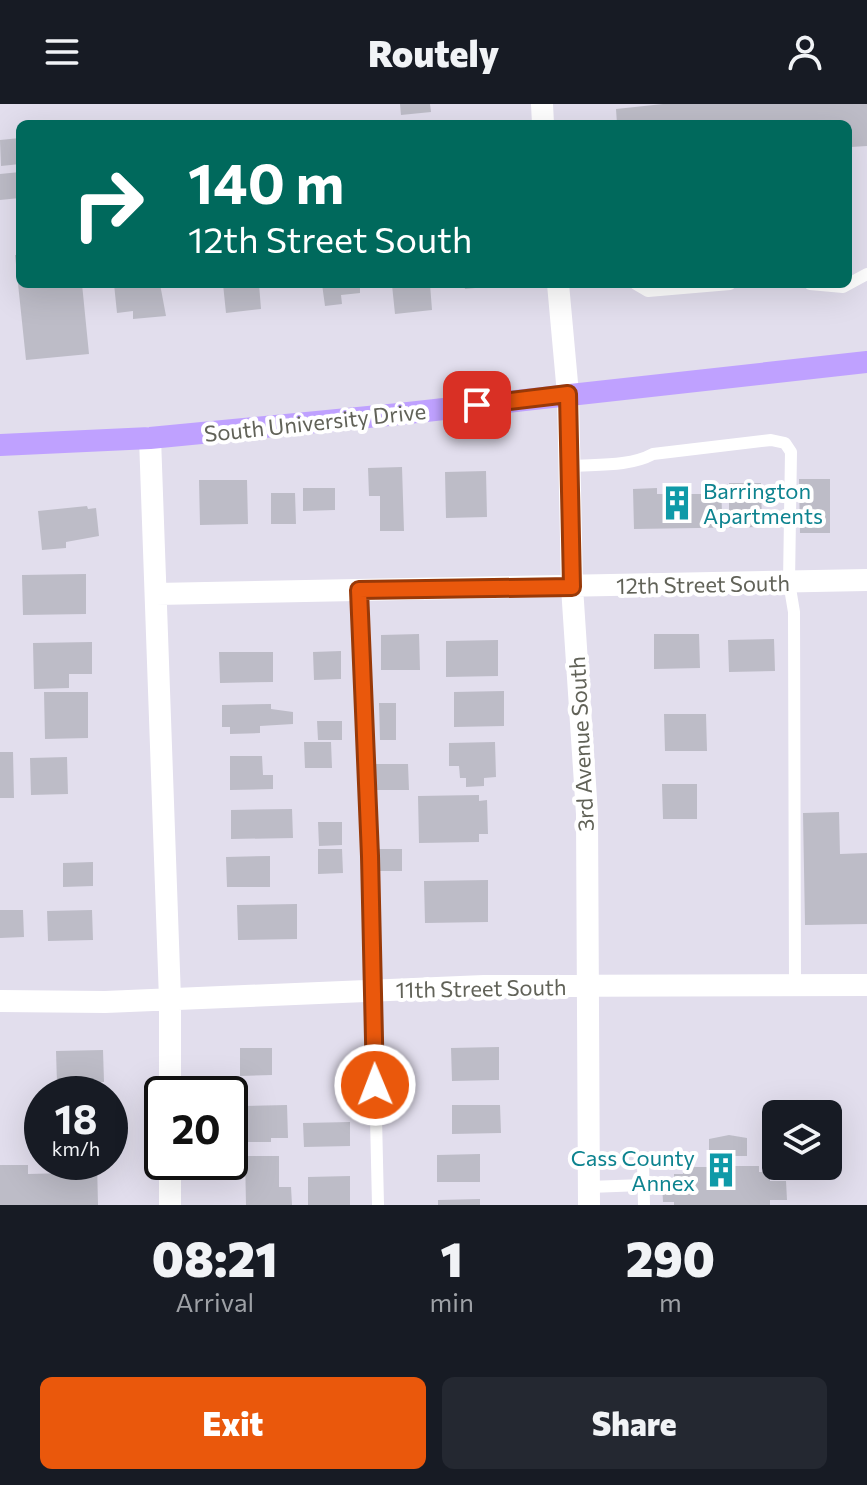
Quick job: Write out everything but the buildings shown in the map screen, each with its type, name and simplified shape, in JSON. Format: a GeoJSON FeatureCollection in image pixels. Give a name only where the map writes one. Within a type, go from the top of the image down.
{"type":"FeatureCollection","features":[{"type":"Feature","properties":{"kind":"main road","name":"South University Drive"},"geometry":{"type":"LineString","coordinates":[[0,445],[150,438],[867,362]]}},
{"type":"Feature","properties":{"kind":"street","name":"3rd Avenue South"},"geometry":{"type":"LineString","coordinates":[[558,288],[568,394],[572,587],[587,814],[589,1196]]}},
{"type":"Feature","properties":{"kind":"street"},"geometry":{"type":"LineString","coordinates":[[150,438],[170,999],[170,1076]]}},
{"type":"Feature","properties":{"kind":"street","name":"12th Street South"},"geometry":{"type":"LineString","coordinates":[[156,594],[867,580]]}},
{"type":"Feature","properties":{"kind":"street","name":"11th Street South"},"geometry":{"type":"LineString","coordinates":[[0,1001],[105,1002],[484,986],[867,985]]}},
{"type":"Feature","properties":{"kind":"street"},"geometry":{"type":"LineString","coordinates":[[170,1180],[170,1205]]}},
{"type":"Feature","properties":{"kind":"lane"},"geometry":{"type":"LineString","coordinates":[[643,288],[648,291],[683,288]]}},
{"type":"Feature","properties":{"kind":"lane"},"geometry":{"type":"LineString","coordinates":[[570,466],[623,462],[653,454],[771,440],[785,443],[791,452],[789,582],[794,612],[795,985]]}},
{"type":"Feature","properties":{"kind":"lane"},"geometry":{"type":"LineString","coordinates":[[359,590],[378,1205]]}},
{"type":"Feature","properties":{"kind":"lane"},"geometry":{"type":"LineString","coordinates":[[643,1162],[644,1205]]}},
{"type":"Feature","properties":{"kind":"lane"},"geometry":{"type":"LineString","coordinates":[[589,1196],[643,1185]]}},
{"type":"Feature","properties":{"kind":"place","name":"Barrington Apartments"},"geometry":{"type":"Point","coordinates":[677,503]}},
{"type":"Feature","properties":{"kind":"place","name":"Cass County Annex"},"geometry":{"type":"Point","coordinates":[721,1170]}},
{"type":"Feature","properties":{"kind":"route"},"geometry":{"type":"LineString","coordinates":[[375,1085],[370,856],[359,590],[572,587],[568,394],[477,405]]}}]}
